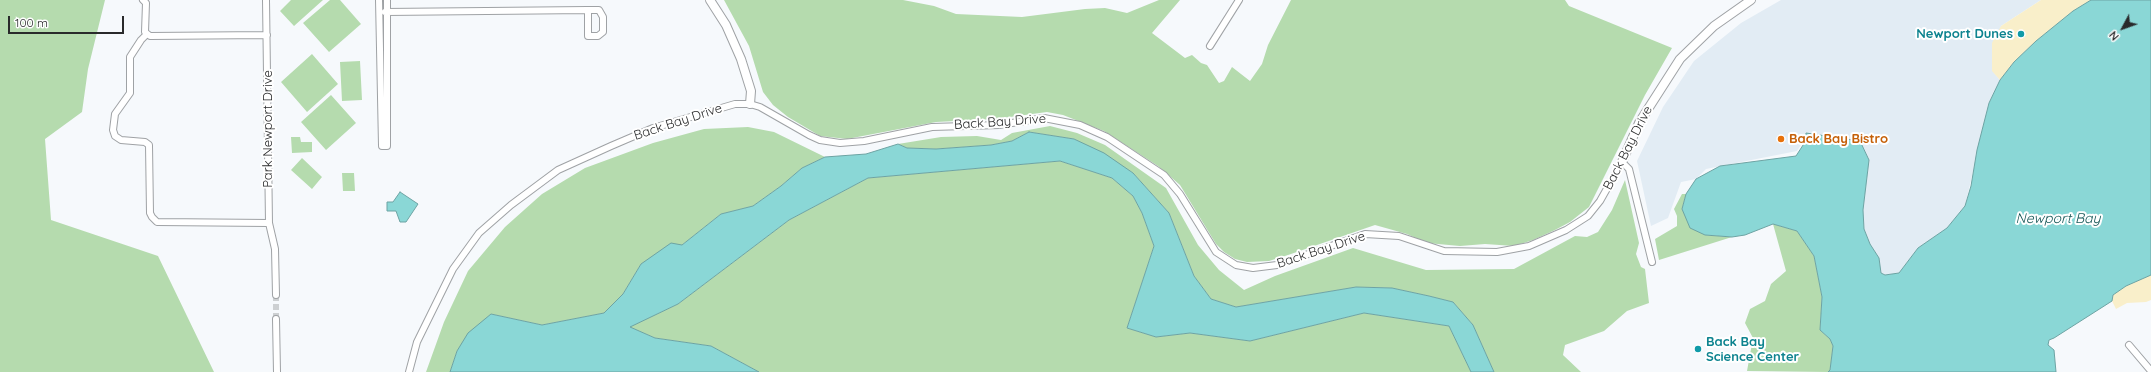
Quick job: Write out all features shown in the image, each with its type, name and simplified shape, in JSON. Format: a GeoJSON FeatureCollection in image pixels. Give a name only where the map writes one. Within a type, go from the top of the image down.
{"type":"FeatureCollection","features":[{"type":"Feature","properties":{"kind":"street"},"geometry":{"type":"LineString","coordinates":[[143,0],[146,3],[145,32],[150,36],[267,35]]}},
{"type":"Feature","properties":{"kind":"street","name":"Park Newport Drive"},"geometry":{"type":"LineString","coordinates":[[266,0],[269,223],[275,249],[276,295]]}},
{"type":"Feature","properties":{"kind":"street"},"geometry":{"type":"LineString","coordinates":[[379,0],[382,146],[387,146],[387,0]]}},
{"type":"Feature","properties":{"kind":"street"},"geometry":{"type":"LineString","coordinates":[[710,0],[726,25],[739,53],[751,91],[750,104]]}},
{"type":"Feature","properties":{"kind":"street"},"geometry":{"type":"LineString","coordinates":[[1210,46],[1225,25],[1239,0]]}},
{"type":"Feature","properties":{"kind":"street","name":"Back Bay Drive"},"geometry":{"type":"LineString","coordinates":[[409,372],[417,342],[453,269],[479,233],[516,201],[558,170],[653,128],[721,107],[750,104],[770,111],[820,140],[840,143],[864,141],[932,127],[999,125],[1044,118],[1080,125],[1107,137],[1164,176],[1180,194],[1216,252],[1236,265],[1253,268],[1278,265],[1365,234],[1399,236],[1444,251],[1497,252],[1525,248],[1566,230],[1588,216],[1600,200],[1622,162],[1639,122],[1680,58],[1714,26],[1751,0]]}},
{"type":"Feature","properties":{"kind":"street"},"geometry":{"type":"LineString","coordinates":[[379,12],[588,10],[599,10],[602,14],[603,32],[598,36],[588,36],[588,10]]}},
{"type":"Feature","properties":{"kind":"street"},"geometry":{"type":"LineString","coordinates":[[147,34],[141,40],[130,57],[130,93],[115,114],[114,130],[115,136],[121,140],[145,142],[149,145],[150,213],[152,217],[157,222],[269,223]]}},
{"type":"Feature","properties":{"kind":"street"},"geometry":{"type":"LineString","coordinates":[[1622,162],[1629,169],[1652,262]]}},
{"type":"Feature","properties":{"kind":"street"},"geometry":{"type":"LineString","coordinates":[[276,319],[277,372]]}},
{"type":"Feature","properties":{"kind":"street"},"geometry":{"type":"LineString","coordinates":[[2129,345],[2151,371]]}},
{"type":"Feature","properties":{"kind":"shaded area"},"geometry":{"type":"Polygon","coordinates":[[[1781,0],[2041,0],[2001,26],[1992,70],[2000,80],[1989,103],[1965,206],[1947,228],[1918,248],[1899,273],[1885,275],[1881,273],[1879,258],[1870,244],[1864,229],[1863,210],[1869,159],[1860,141],[1807,135],[1797,151],[1706,169],[1696,179],[1681,182],[1668,218],[1651,226],[1637,161],[1663,107],[1694,61],[1741,23],[1781,0]]]}},
{"type":"Feature","properties":{"kind":"green space"},"geometry":{"type":"Polygon","coordinates":[[[0,0],[105,0],[88,69],[82,112],[45,139],[51,220],[158,256],[214,372],[0,372],[0,0]]]}},
{"type":"Feature","properties":{"kind":"green space"},"geometry":{"type":"Polygon","coordinates":[[[291,0],[323,0],[294,26],[280,11],[291,0]]]}},
{"type":"Feature","properties":{"kind":"green space"},"geometry":{"type":"Polygon","coordinates":[[[330,0],[340,0],[361,24],[329,52],[303,23],[330,0]]]}},
{"type":"Feature","properties":{"kind":"green space"},"geometry":{"type":"Polygon","coordinates":[[[724,0],[903,0],[934,6],[956,14],[1022,17],[1105,8],[1127,13],[1159,0],[1180,0],[1152,33],[1185,58],[1192,55],[1201,63],[1207,65],[1219,83],[1224,81],[1232,67],[1250,81],[1262,64],[1268,45],[1291,0],[1565,0],[1569,6],[1672,48],[1645,95],[1589,207],[1570,222],[1555,230],[1533,240],[1514,246],[1485,244],[1460,246],[1427,243],[1407,234],[1375,225],[1269,261],[1247,262],[1235,259],[1224,252],[1216,244],[1180,185],[1158,166],[1104,131],[1063,115],[1047,112],[995,119],[936,122],[847,139],[820,136],[788,117],[773,105],[763,92],[749,46],[724,0]]]}},
{"type":"Feature","properties":{"kind":"green space"},"geometry":{"type":"Polygon","coordinates":[[[312,54],[338,84],[307,112],[281,82],[312,54]]]}},
{"type":"Feature","properties":{"kind":"green space"},"geometry":{"type":"Polygon","coordinates":[[[360,61],[362,100],[342,101],[340,62],[360,61]]]}},
{"type":"Feature","properties":{"kind":"green space"},"geometry":{"type":"Polygon","coordinates":[[[331,95],[356,123],[326,150],[301,122],[331,95]]]}},
{"type":"Feature","properties":{"kind":"green space"},"geometry":{"type":"Polygon","coordinates":[[[1050,126],[1077,133],[1105,145],[1166,188],[1198,245],[1219,270],[1244,290],[1275,276],[1353,248],[1426,270],[1514,269],[1575,236],[1587,237],[1598,232],[1612,210],[1625,180],[1639,243],[1636,254],[1641,267],[1645,269],[1649,303],[1627,311],[1604,331],[1565,345],[1563,355],[1581,372],[1494,372],[1473,325],[1453,302],[1392,288],[1356,287],[1236,307],[1211,299],[1194,276],[1169,213],[1133,173],[1074,139],[1029,132],[1012,141],[991,145],[936,149],[907,148],[898,144],[941,137],[977,136],[1001,140],[1012,133],[1050,126]]]}},
{"type":"Feature","properties":{"kind":"green space"},"geometry":{"type":"Polygon","coordinates":[[[748,127],[774,132],[825,157],[802,168],[781,186],[753,206],[721,214],[682,245],[641,264],[623,294],[604,313],[542,325],[491,314],[457,351],[450,372],[426,372],[444,322],[468,271],[505,227],[542,194],[585,168],[653,143],[704,129],[748,127]]]}},
{"type":"Feature","properties":{"kind":"green space"},"geometry":{"type":"Polygon","coordinates":[[[291,137],[300,137],[301,142],[312,142],[312,152],[292,153],[291,137]]]}},
{"type":"Feature","properties":{"kind":"green space"},"geometry":{"type":"Polygon","coordinates":[[[302,158],[322,177],[312,189],[291,170],[302,158]]]}},
{"type":"Feature","properties":{"kind":"green space"},"geometry":{"type":"Polygon","coordinates":[[[1060,161],[1112,178],[1133,196],[1142,213],[1154,246],[1127,328],[1156,337],[1190,333],[1250,341],[1364,313],[1449,326],[1471,372],[759,372],[711,346],[655,338],[629,327],[678,304],[789,220],[868,178],[1060,161]]]}},
{"type":"Feature","properties":{"kind":"green space"},"geometry":{"type":"Polygon","coordinates":[[[342,173],[354,173],[355,191],[343,191],[342,173]]]}},
{"type":"Feature","properties":{"kind":"green space"},"geometry":{"type":"Polygon","coordinates":[[[1682,194],[1686,194],[1682,209],[1705,235],[1732,237],[1659,260],[1655,239],[1677,226],[1677,216],[1674,209],[1682,194]]]}},
{"type":"Feature","properties":{"kind":"green space"},"geometry":{"type":"Polygon","coordinates":[[[1773,224],[1797,231],[1814,256],[1822,297],[1820,330],[1830,339],[1833,346],[1830,371],[1828,372],[1747,371],[1753,338],[1745,323],[1750,309],[1765,301],[1771,284],[1786,271],[1773,224]]]}},
{"type":"Feature","properties":{"kind":"sand","name":"Newport Dunes"},"geometry":{"type":"Polygon","coordinates":[[[2041,0],[2091,0],[2073,11],[2036,41],[2014,62],[2000,80],[1992,71],[1992,43],[2001,26],[2041,0]]]}},
{"type":"Feature","properties":{"kind":"sand"},"geometry":{"type":"Polygon","coordinates":[[[2151,275],[2151,300],[2146,302],[2127,303],[2116,309],[2112,301],[2113,295],[2126,286],[2151,275]]]}},
{"type":"Feature","properties":{"kind":"water","name":"Newport Bay"},"geometry":{"type":"Polygon","coordinates":[[[2091,0],[2151,0],[2151,275],[2126,286],[2113,295],[2112,301],[2049,340],[2048,345],[2054,350],[2056,372],[1828,372],[1830,370],[1833,346],[1830,339],[1820,330],[1822,297],[1814,256],[1797,231],[1773,224],[1745,235],[1732,237],[1705,235],[1690,228],[1682,209],[1686,194],[1696,179],[1720,166],[1796,156],[1805,142],[1806,133],[1860,141],[1869,160],[1863,210],[1864,229],[1870,244],[1879,258],[1881,273],[1885,275],[1899,273],[1918,248],[1947,228],[1965,206],[1971,186],[1977,150],[1989,103],[2000,80],[2014,62],[2036,41],[2073,11],[2091,0]]]}},
{"type":"Feature","properties":{"kind":"water"},"geometry":{"type":"Polygon","coordinates":[[[1029,132],[1074,139],[1104,153],[1133,173],[1169,213],[1194,276],[1211,299],[1236,307],[1356,287],[1392,288],[1453,302],[1473,325],[1494,372],[1471,372],[1449,326],[1364,313],[1250,341],[1190,333],[1156,337],[1127,328],[1154,246],[1142,213],[1133,196],[1112,178],[1060,161],[868,178],[789,220],[678,304],[630,327],[655,338],[711,346],[759,372],[450,372],[457,351],[468,333],[491,314],[542,325],[604,313],[623,294],[641,264],[671,243],[682,245],[721,214],[753,206],[781,186],[802,168],[825,157],[866,154],[898,144],[907,148],[936,149],[991,145],[1012,141],[1029,132]]]}},
{"type":"Feature","properties":{"kind":"water"},"geometry":{"type":"Polygon","coordinates":[[[400,192],[418,204],[406,222],[400,222],[396,211],[387,211],[387,202],[393,202],[400,192]]]}},
{"type":"Feature","properties":{"kind":"tunnel"},"geometry":{"type":"LineString","coordinates":[[276,295],[276,319]]}},
{"type":"Feature","properties":{"kind":"place","name":"Newport Dunes"},"geometry":{"type":"Point","coordinates":[2021,34]}},
{"type":"Feature","properties":{"kind":"place","name":"Back Bay Bistro"},"geometry":{"type":"Point","coordinates":[1781,139]}},
{"type":"Feature","properties":{"kind":"place","name":"Back Bay Science Center"},"geometry":{"type":"Point","coordinates":[1698,349]}}]}
